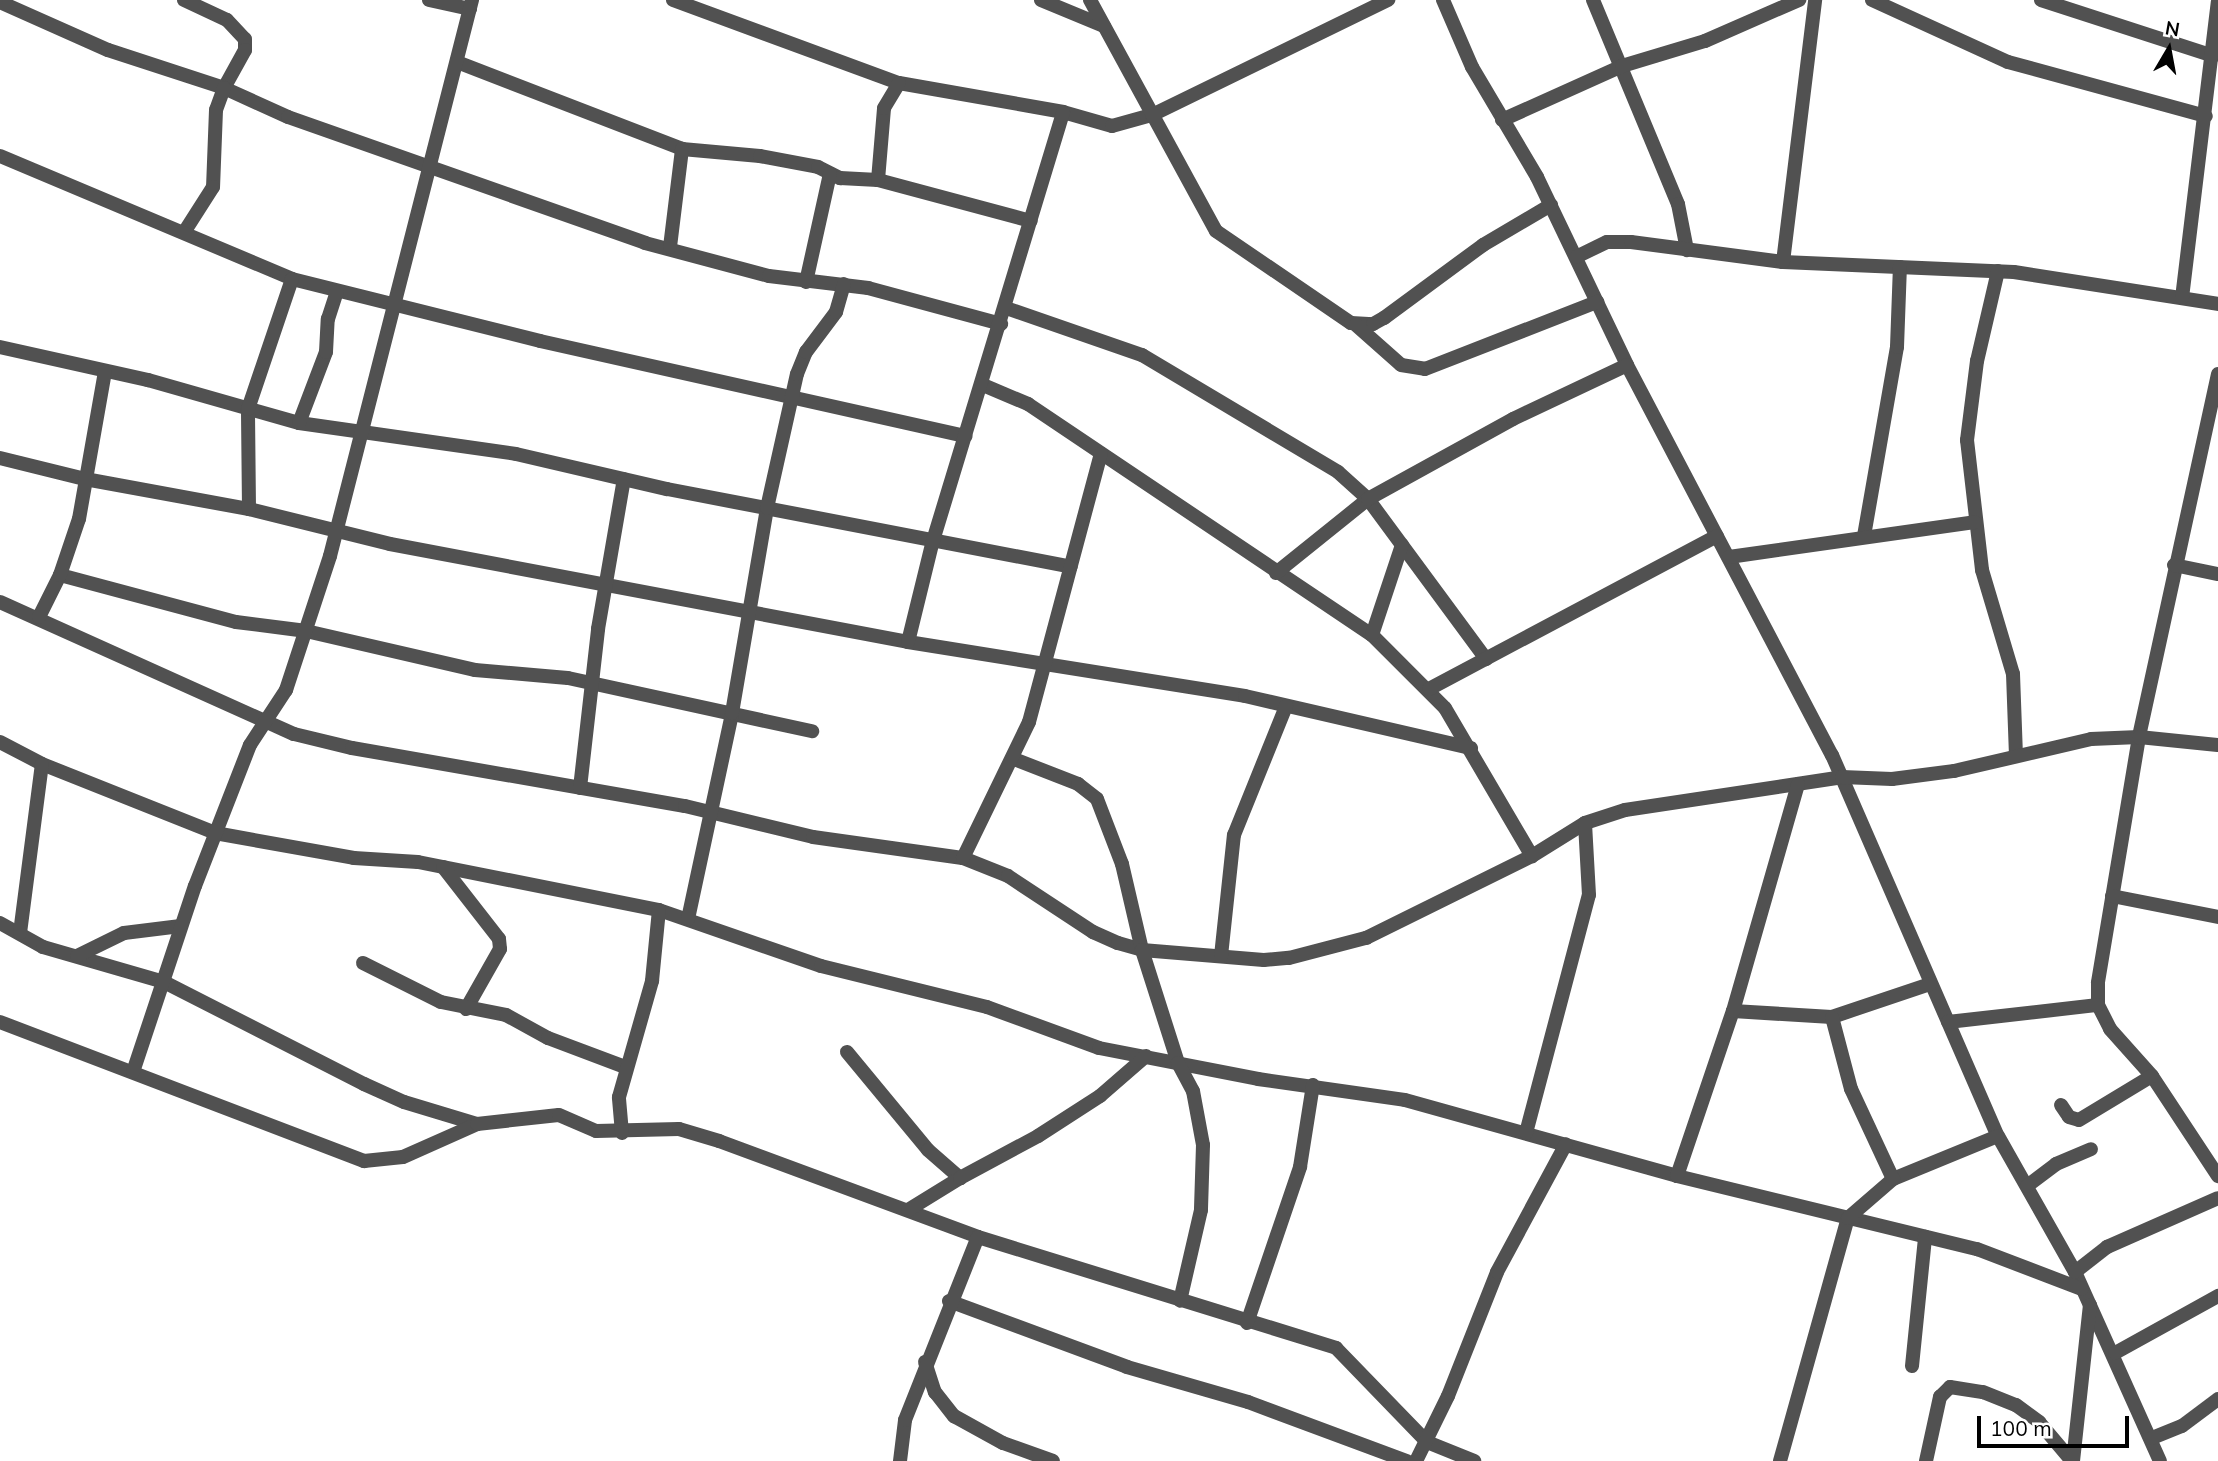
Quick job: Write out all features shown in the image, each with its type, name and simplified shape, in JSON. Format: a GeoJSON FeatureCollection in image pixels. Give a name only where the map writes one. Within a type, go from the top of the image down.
{"type":"FeatureCollection","features":[{"type":"Feature","properties":{"kind":"street"},"geometry":{"type":"LineString","coordinates":[[184,0],[228,20],[246,39],[245,50],[215,110],[213,187],[185,230]]}},
{"type":"Feature","properties":{"kind":"street"},"geometry":{"type":"LineString","coordinates":[[133,1072],[181,926],[250,745],[286,690],[336,531],[471,5],[429,0]]}},
{"type":"Feature","properties":{"kind":"street"},"geometry":{"type":"LineString","coordinates":[[673,0],[714,6],[899,83],[1063,112],[1112,126],[1152,116],[1388,0]]}},
{"type":"Feature","properties":{"kind":"street"},"geometry":{"type":"LineString","coordinates":[[1041,0],[1104,26]]}},
{"type":"Feature","properties":{"kind":"street"},"geometry":{"type":"LineString","coordinates":[[1090,0],[1216,231],[1356,325],[1401,365],[1425,369],[1597,302]]}},
{"type":"Feature","properties":{"kind":"street"},"geometry":{"type":"LineString","coordinates":[[1443,0],[1502,120],[1551,205],[1627,365],[1842,777],[1998,1136],[2075,1272],[2115,1353],[2160,1461]]}},
{"type":"Feature","properties":{"kind":"street"},"geometry":{"type":"LineString","coordinates":[[1593,0],[1678,204],[1687,250]]}},
{"type":"Feature","properties":{"kind":"street"},"geometry":{"type":"LineString","coordinates":[[1502,120],[1622,66],[1705,41],[1799,0]]}},
{"type":"Feature","properties":{"kind":"street"},"geometry":{"type":"LineString","coordinates":[[1783,262],[1815,0]]}},
{"type":"Feature","properties":{"kind":"street"},"geometry":{"type":"LineString","coordinates":[[1872,0],[2008,62],[2206,116]]}},
{"type":"Feature","properties":{"kind":"street"},"geometry":{"type":"LineString","coordinates":[[2041,0],[2213,56]]}},
{"type":"Feature","properties":{"kind":"street"},"geometry":{"type":"LineString","coordinates":[[0,2],[120,54],[224,88],[300,121],[429,165],[610,233],[670,247],[769,276],[844,284],[1001,324]]}},
{"type":"Feature","properties":{"kind":"street"},"geometry":{"type":"LineString","coordinates":[[2182,298],[2218,2]]}},
{"type":"Feature","properties":{"kind":"street"},"geometry":{"type":"LineString","coordinates":[[457,61],[682,149],[760,156],[818,167],[830,174],[878,180],[1031,221]]}},
{"type":"Feature","properties":{"kind":"street"},"geometry":{"type":"LineString","coordinates":[[878,180],[884,108],[899,83]]}},
{"type":"Feature","properties":{"kind":"street"},"geometry":{"type":"LineString","coordinates":[[908,642],[933,541],[983,385],[1063,112]]}},
{"type":"Feature","properties":{"kind":"street"},"geometry":{"type":"LineString","coordinates":[[670,247],[682,149]]}},
{"type":"Feature","properties":{"kind":"street"},"geometry":{"type":"LineString","coordinates":[[0,156],[185,230],[292,279],[392,306],[966,436]]}},
{"type":"Feature","properties":{"kind":"street"},"geometry":{"type":"LineString","coordinates":[[806,282],[830,174]]}},
{"type":"Feature","properties":{"kind":"street"},"geometry":{"type":"LineString","coordinates":[[1356,325],[1384,318],[1483,245],[1551,205]]}},
{"type":"Feature","properties":{"kind":"street"},"geometry":{"type":"LineString","coordinates":[[1576,257],[1607,242],[1783,262],[1998,271],[2218,304]]}},
{"type":"Feature","properties":{"kind":"street"},"geometry":{"type":"LineString","coordinates":[[1864,536],[1897,347],[1900,267]]}},
{"type":"Feature","properties":{"kind":"street"},"geometry":{"type":"LineString","coordinates":[[1998,271],[1977,361],[1966,440],[1975,522],[1990,605],[2013,674],[2017,756]]}},
{"type":"Feature","properties":{"kind":"street"},"geometry":{"type":"LineString","coordinates":[[249,509],[247,410],[292,279]]}},
{"type":"Feature","properties":{"kind":"street"},"geometry":{"type":"LineString","coordinates":[[688,919],[732,713],[746,610],[766,508],[792,396],[806,352],[828,326],[844,284]]}},
{"type":"Feature","properties":{"kind":"street"},"geometry":{"type":"LineString","coordinates":[[299,423],[326,352],[328,318],[337,292]]}},
{"type":"Feature","properties":{"kind":"street"},"geometry":{"type":"LineString","coordinates":[[1006,309],[1142,355],[1338,472],[1368,499],[1486,659]]}},
{"type":"Feature","properties":{"kind":"street"},"geometry":{"type":"LineString","coordinates":[[0,347],[299,423],[361,435],[516,454],[766,508],[1070,567]]}},
{"type":"Feature","properties":{"kind":"street"},"geometry":{"type":"LineString","coordinates":[[1276,573],[1368,499],[1513,419],[1627,365]]}},
{"type":"Feature","properties":{"kind":"street"},"geometry":{"type":"LineString","coordinates":[[39,617],[60,575],[79,519],[105,372]]}},
{"type":"Feature","properties":{"kind":"street"},"geometry":{"type":"LineString","coordinates":[[2218,374],[2174,565],[2139,737],[2098,983],[2098,1005],[2110,1029],[2152,1076],[2218,1176]]}},
{"type":"Feature","properties":{"kind":"street"},"geometry":{"type":"LineString","coordinates":[[983,385],[1028,404],[1372,635],[1429,689],[1471,748],[1532,856]]}},
{"type":"Feature","properties":{"kind":"street"},"geometry":{"type":"LineString","coordinates":[[963,858],[1030,722],[1101,454]]}},
{"type":"Feature","properties":{"kind":"street"},"geometry":{"type":"LineString","coordinates":[[0,458],[85,479],[249,509],[336,531],[607,586],[908,642],[1286,706],[1471,748]]}},
{"type":"Feature","properties":{"kind":"street"},"geometry":{"type":"LineString","coordinates":[[580,788],[624,479]]}},
{"type":"Feature","properties":{"kind":"street"},"geometry":{"type":"LineString","coordinates":[[1729,557],[1975,522]]}},
{"type":"Feature","properties":{"kind":"street"},"geometry":{"type":"LineString","coordinates":[[1429,689],[1717,536]]}},
{"type":"Feature","properties":{"kind":"street"},"geometry":{"type":"LineString","coordinates":[[1372,635],[1402,545]]}},
{"type":"Feature","properties":{"kind":"street"},"geometry":{"type":"LineString","coordinates":[[2174,565],[2218,574]]}},
{"type":"Feature","properties":{"kind":"street"},"geometry":{"type":"LineString","coordinates":[[60,575],[236,622],[306,631],[475,670],[593,683],[812,730]]}},
{"type":"Feature","properties":{"kind":"street"},"geometry":{"type":"LineString","coordinates":[[0,602],[39,617],[267,722],[352,748],[712,811],[813,837],[963,858],[1008,876],[1093,932],[1142,950],[1221,956],[1289,958],[1366,938],[1532,856],[1585,823],[1625,810],[1842,777],[1892,779],[2017,756],[2091,738],[2139,737],[2218,746]]}},
{"type":"Feature","properties":{"kind":"street"},"geometry":{"type":"LineString","coordinates":[[1221,956],[1234,835],[1286,706]]}},
{"type":"Feature","properties":{"kind":"street"},"geometry":{"type":"LineString","coordinates":[[0,742],[42,764],[215,833],[354,858],[393,859],[443,867],[659,910],[821,966],[971,1002],[1099,1048],[1405,1100],[1677,1176],[2013,1260],[2082,1289]]}},
{"type":"Feature","properties":{"kind":"street"},"geometry":{"type":"LineString","coordinates":[[1014,759],[1079,784],[1097,799],[1122,864],[1142,950],[1178,1063],[1193,1091],[1203,1145],[1202,1210],[1180,1301]]}},
{"type":"Feature","properties":{"kind":"street"},"geometry":{"type":"LineString","coordinates":[[20,933],[42,764]]}},
{"type":"Feature","properties":{"kind":"street"},"geometry":{"type":"LineString","coordinates":[[1677,1176],[1733,1012],[1798,784]]}},
{"type":"Feature","properties":{"kind":"street"},"geometry":{"type":"LineString","coordinates":[[1526,1133],[1589,895],[1585,823]]}},
{"type":"Feature","properties":{"kind":"street"},"geometry":{"type":"LineString","coordinates":[[443,867],[499,939],[500,949],[466,1009]]}},
{"type":"Feature","properties":{"kind":"street"},"geometry":{"type":"LineString","coordinates":[[2112,897],[2218,918]]}},
{"type":"Feature","properties":{"kind":"street"},"geometry":{"type":"LineString","coordinates":[[622,1133],[619,1097],[625,1067],[652,981],[659,910]]}},
{"type":"Feature","properties":{"kind":"street"},"geometry":{"type":"LineString","coordinates":[[0,923],[43,947],[164,982],[364,1084],[404,1102],[477,1124]]}},
{"type":"Feature","properties":{"kind":"street"},"geometry":{"type":"LineString","coordinates":[[77,956],[124,933],[181,926]]}},
{"type":"Feature","properties":{"kind":"street"},"geometry":{"type":"LineString","coordinates":[[363,963],[441,1002],[506,1015],[548,1038],[625,1067]]}},
{"type":"Feature","properties":{"kind":"street"},"geometry":{"type":"LineString","coordinates":[[1733,1012],[1832,1017],[1930,984]]}},
{"type":"Feature","properties":{"kind":"street"},"geometry":{"type":"LineString","coordinates":[[1948,1022],[2098,1005]]}},
{"type":"Feature","properties":{"kind":"street"},"geometry":{"type":"LineString","coordinates":[[1832,1017],[1851,1088],[1893,1179]]}},
{"type":"Feature","properties":{"kind":"street"},"geometry":{"type":"LineString","coordinates":[[0,1022],[364,1161],[382,1163],[403,1157],[477,1124],[559,1115],[596,1130],[622,1133],[680,1129],[978,1237],[1247,1323],[1336,1348],[1427,1442],[1474,1461]]}},
{"type":"Feature","properties":{"kind":"street"},"geometry":{"type":"LineString","coordinates":[[847,1052],[928,1150],[960,1178]]}},
{"type":"Feature","properties":{"kind":"street"},"geometry":{"type":"LineString","coordinates":[[908,1210],[1048,1129],[1124,1078],[1146,1056]]}},
{"type":"Feature","properties":{"kind":"street"},"geometry":{"type":"LineString","coordinates":[[2061,1105],[2069,1117],[2080,1120],[2152,1076]]}},
{"type":"Feature","properties":{"kind":"street"},"geometry":{"type":"LineString","coordinates":[[1247,1323],[1300,1167],[1313,1085]]}},
{"type":"Feature","properties":{"kind":"street"},"geometry":{"type":"LineString","coordinates":[[1780,1461],[1848,1217],[1893,1179],[1998,1136]]}},
{"type":"Feature","properties":{"kind":"street"},"geometry":{"type":"LineString","coordinates":[[1416,1461],[1427,1442],[1497,1272],[1566,1144]]}},
{"type":"Feature","properties":{"kind":"street"},"geometry":{"type":"LineString","coordinates":[[2027,1186],[2056,1164],[2091,1149]]}},
{"type":"Feature","properties":{"kind":"street"},"geometry":{"type":"LineString","coordinates":[[2075,1272],[2108,1247],[2218,1198]]}},
{"type":"Feature","properties":{"kind":"street"},"geometry":{"type":"LineString","coordinates":[[900,1461],[905,1420],[925,1362],[978,1237]]}},
{"type":"Feature","properties":{"kind":"street"},"geometry":{"type":"LineString","coordinates":[[1912,1366],[1925,1237]]}},
{"type":"Feature","properties":{"kind":"street"},"geometry":{"type":"LineString","coordinates":[[2115,1353],[2218,1296]]}},
{"type":"Feature","properties":{"kind":"street"},"geometry":{"type":"LineString","coordinates":[[949,1301],[1044,1338],[1248,1402],[1407,1461]]}},
{"type":"Feature","properties":{"kind":"street"},"geometry":{"type":"LineString","coordinates":[[2073,1461],[2090,1305]]}},
{"type":"Feature","properties":{"kind":"street"},"geometry":{"type":"LineString","coordinates":[[925,1362],[935,1392],[954,1416],[1003,1443],[1053,1461]]}},
{"type":"Feature","properties":{"kind":"street"},"geometry":{"type":"LineString","coordinates":[[1926,1461],[1940,1397],[1950,1387],[1983,1392],[2016,1405],[2039,1422],[2073,1461]]}},
{"type":"Feature","properties":{"kind":"street"},"geometry":{"type":"LineString","coordinates":[[2152,1438],[2182,1426],[2218,1399]]}}]}
